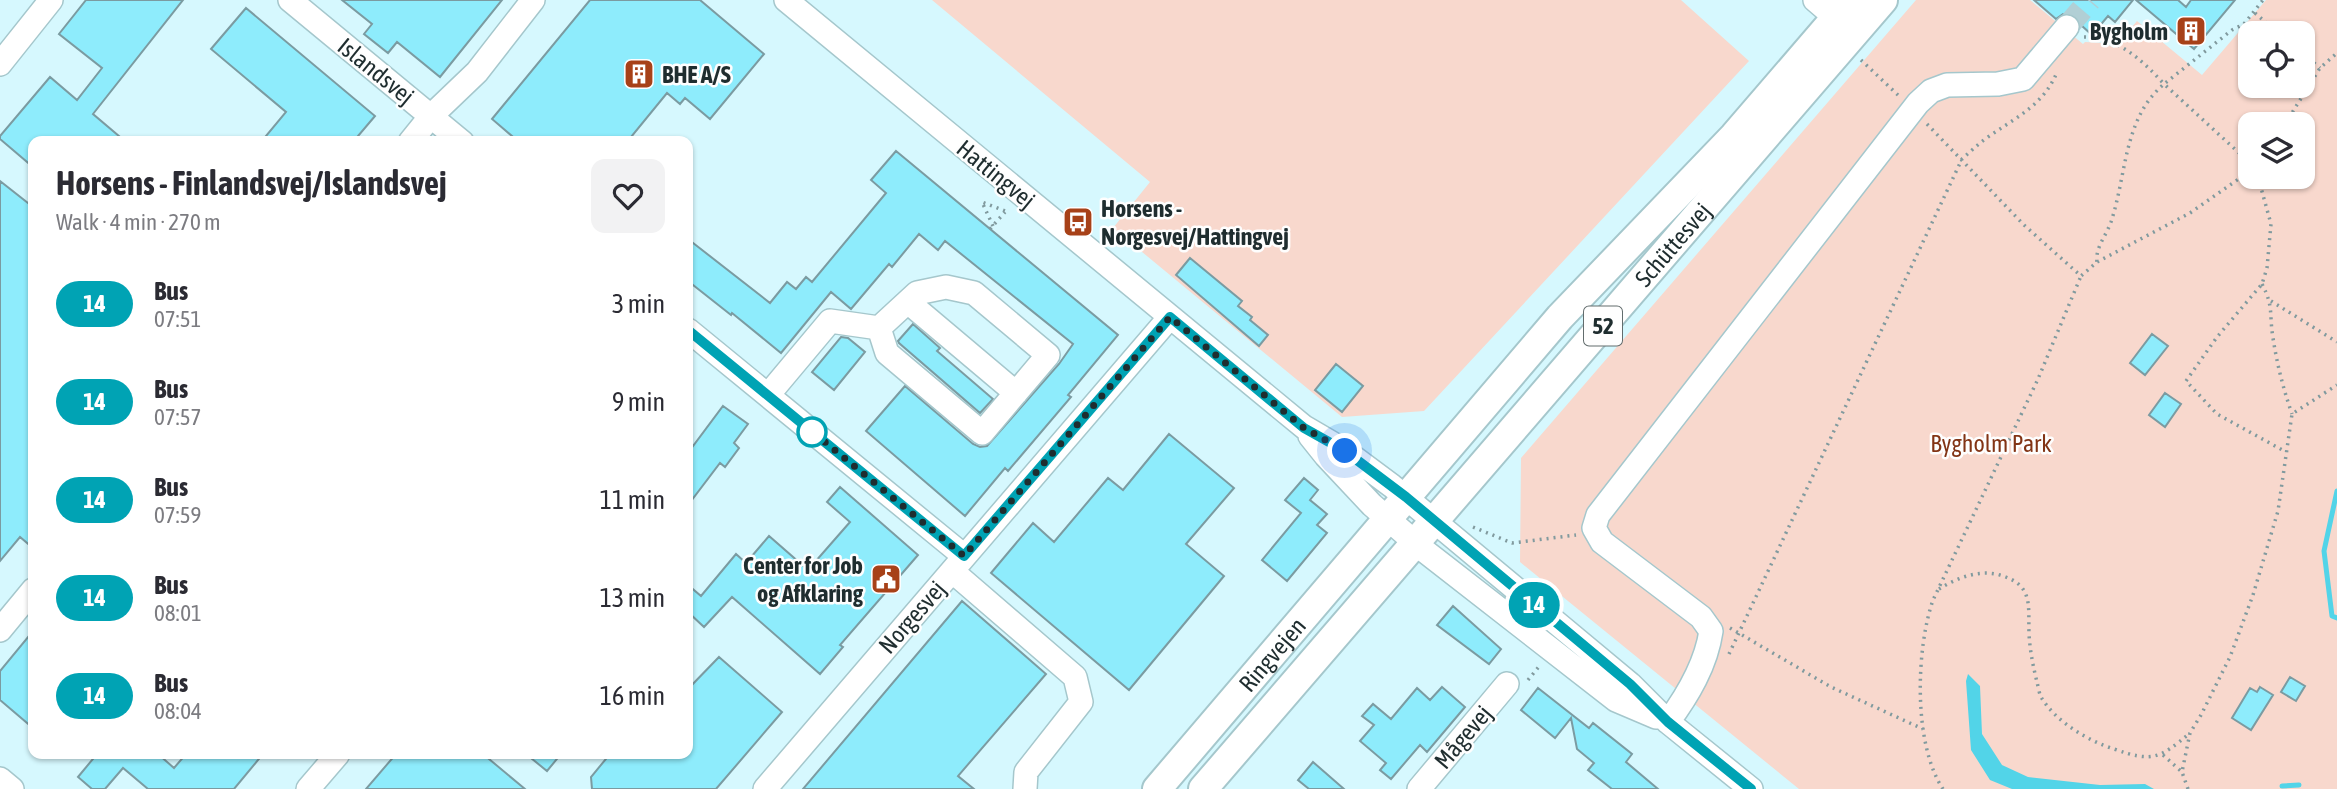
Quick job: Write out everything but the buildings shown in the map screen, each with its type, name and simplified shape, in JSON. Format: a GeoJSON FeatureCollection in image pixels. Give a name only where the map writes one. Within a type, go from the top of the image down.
{"type":"FeatureCollection","features":[{"type":"Feature","properties":{"kind":"main road","name":"Schüttesvej"},"geometry":{"type":"LineString","coordinates":[[1435,521],[1883,0]]}},
{"type":"Feature","properties":{"kind":"main road","name":"Schüttesvej"},"geometry":{"type":"LineString","coordinates":[[1387,519],[1560,317],[1718,153],[1834,6]]}},
{"type":"Feature","properties":{"kind":"main road","name":"Ringvejen"},"geometry":{"type":"LineString","coordinates":[[1157,789],[1387,519]]}},
{"type":"Feature","properties":{"kind":"main road","name":"Ringvejen"},"geometry":{"type":"LineString","coordinates":[[1203,789],[1435,521]]}},
{"type":"Feature","properties":{"kind":"street"},"geometry":{"type":"LineString","coordinates":[[0,64],[51,0]]}},
{"type":"Feature","properties":{"kind":"street","name":"Islandsvej"},"geometry":{"type":"LineString","coordinates":[[290,0],[455,136]]}},
{"type":"Feature","properties":{"kind":"street"},"geometry":{"type":"LineString","coordinates":[[415,136],[431,116],[477,72],[533,0]]}},
{"type":"Feature","properties":{"kind":"street","name":"Hattingvej"},"geometry":{"type":"LineString","coordinates":[[786,0],[1304,428],[1345,451],[1406,497],[1630,684],[1668,722]]}},
{"type":"Feature","properties":{"kind":"street"},"geometry":{"type":"LineString","coordinates":[[1751,789],[1668,722],[1689,695],[1709,647],[1711,631],[1701,617],[1602,542],[1594,528],[1598,515],[1617,487],[1913,110],[1931,91],[1947,85],[1998,84],[2023,79],[2074,32]]}},
{"type":"Feature","properties":{"kind":"street"},"geometry":{"type":"LineString","coordinates":[[768,395],[830,321],[878,328],[917,293],[946,287],[974,293],[1048,355],[982,433],[887,353],[878,328]]}},
{"type":"Feature","properties":{"kind":"street"},"geometry":{"type":"LineString","coordinates":[[908,302],[1016,393]]}},
{"type":"Feature","properties":{"kind":"street","name":"Norgesvej"},"geometry":{"type":"LineString","coordinates":[[765,789],[1170,317]]}},
{"type":"Feature","properties":{"kind":"street"},"geometry":{"type":"LineString","coordinates":[[693,337],[768,395],[958,563],[1075,677],[1081,702],[1026,772],[1025,789]]}},
{"type":"Feature","properties":{"kind":"street","name":"Hattingvej"},"geometry":{"type":"LineString","coordinates":[[1304,428],[1372,505],[1416,544],[1616,700],[1668,722]]}},
{"type":"Feature","properties":{"kind":"street"},"geometry":{"type":"LineString","coordinates":[[0,630],[28,596]]}},
{"type":"Feature","properties":{"kind":"street","name":"Mågevej"},"geometry":{"type":"LineString","coordinates":[[1419,789],[1507,684]]}},
{"type":"Feature","properties":{"kind":"street"},"geometry":{"type":"LineString","coordinates":[[308,789],[334,759]]}},
{"type":"Feature","properties":{"kind":"street"},"geometry":{"type":"LineString","coordinates":[[0,779],[12,789]]}},
{"type":"Feature","properties":{"kind":"path"},"geometry":{"type":"LineString","coordinates":[[2097,262],[2096,254],[2110,223],[2131,134],[2143,106],[2152,93],[2232,30],[2244,24],[2263,0]]}},
{"type":"Feature","properties":{"kind":"path"},"geometry":{"type":"LineString","coordinates":[[2255,13],[2264,21]]}},
{"type":"Feature","properties":{"kind":"path"},"geometry":{"type":"LineString","coordinates":[[2074,32],[2112,41],[2147,65],[2238,152]]}},
{"type":"Feature","properties":{"kind":"path"},"geometry":{"type":"LineString","coordinates":[[1843,46],[1856,55],[1913,110],[2024,225],[2081,276]]}},
{"type":"Feature","properties":{"kind":"path"},"geometry":{"type":"LineString","coordinates":[[2292,112],[2320,68],[2337,53]]}},
{"type":"Feature","properties":{"kind":"path"},"geometry":{"type":"LineString","coordinates":[[2315,64],[2320,68]]}},
{"type":"Feature","properties":{"kind":"path"},"geometry":{"type":"LineString","coordinates":[[1728,654],[1962,159],[1981,142],[2033,106],[2050,87],[2060,65]]}},
{"type":"Feature","properties":{"kind":"path"},"geometry":{"type":"LineString","coordinates":[[1943,789],[1937,780],[1923,729],[1920,685],[1926,621],[1937,590],[2038,379],[2081,276],[2097,262],[2189,213],[2238,179]]}},
{"type":"Feature","properties":{"kind":"path"},"geometry":{"type":"LineString","coordinates":[[2261,189],[2271,224],[2267,268],[2262,284],[2217,337],[2186,381],[2217,414],[2287,452]]}},
{"type":"Feature","properties":{"kind":"path"},"geometry":{"type":"LineString","coordinates":[[982,202],[1005,211],[992,227],[988,214],[982,202]]}},
{"type":"Feature","properties":{"kind":"path"},"geometry":{"type":"LineString","coordinates":[[1937,590],[1954,580],[1981,573],[2010,578],[2023,588],[2029,600],[2031,659],[2040,697],[2069,728],[2097,744],[2137,757],[2163,755],[2190,733],[2230,657],[2253,595],[2278,511],[2292,414],[2278,373],[2271,330],[2271,301],[2262,284]]}},
{"type":"Feature","properties":{"kind":"path"},"geometry":{"type":"LineString","coordinates":[[2271,301],[2337,342]]}},
{"type":"Feature","properties":{"kind":"path"},"geometry":{"type":"LineString","coordinates":[[2292,414],[2337,385]]}},
{"type":"Feature","properties":{"kind":"path"},"geometry":{"type":"LineString","coordinates":[[1459,542],[1474,526],[1512,543],[1543,541],[1585,533],[1594,528]]}},
{"type":"Feature","properties":{"kind":"path"},"geometry":{"type":"LineString","coordinates":[[1739,632],[1831,687],[1923,729]]}},
{"type":"Feature","properties":{"kind":"path"},"geometry":{"type":"LineString","coordinates":[[1507,684],[1522,686],[1552,651]]}},
{"type":"Feature","properties":{"kind":"path"},"geometry":{"type":"LineString","coordinates":[[2182,772],[2190,733]]}},
{"type":"Feature","properties":{"kind":"path"},"geometry":{"type":"LineString","coordinates":[[2163,755],[2182,772],[2188,789]]}},
{"type":"Feature","properties":{"kind":"green space"},"geometry":{"type":"Polygon","coordinates":[[[932,0],[1681,0],[1749,61],[1424,411],[1342,417],[1113,228],[1150,182],[932,0]]]}},
{"type":"Feature","properties":{"kind":"green space","name":"Bygholm Park"},"geometry":{"type":"Polygon","coordinates":[[[1916,0],[2030,0],[2083,44],[2105,43],[2114,48],[2137,21],[2202,75],[2238,33],[2238,98],[2315,98],[2315,21],[2248,21],[2266,0],[2337,0],[2337,789],[1799,789],[1520,562],[1521,458],[1916,0]]]}},
{"type":"Feature","properties":{"kind":"water"},"geometry":{"type":"Polygon","coordinates":[[[1968,674],[1980,686],[1982,734],[2002,765],[2028,777],[2100,785],[2145,784],[2154,789],[2012,789],[1990,780],[1971,750],[1966,681],[1968,674]]]}},
{"type":"Feature","properties":{"kind":"waterway"},"geometry":{"type":"LineString","coordinates":[[2337,491],[2324,551],[2332,616],[2337,618]]}},
{"type":"Feature","properties":{"kind":"waterway"},"geometry":{"type":"LineString","coordinates":[[2282,786],[2299,785]]}},
{"type":"Feature","properties":{"kind":"tunnel"},"geometry":{"type":"LineString","coordinates":[[2067,27],[2090,0]]}},
{"type":"Feature","properties":{"kind":"bus line","name":"14"},"geometry":{"type":"LineString","coordinates":[[693,334],[964,556],[1170,317],[1304,428],[1345,451],[1406,497],[1630,684],[1668,722],[1751,789]]}},
{"type":"Feature","properties":{"kind":"place","name":"Bygholm"},"geometry":{"type":"Point","coordinates":[2191,31]}},
{"type":"Feature","properties":{"kind":"place","name":"BHE A/S"},"geometry":{"type":"Point","coordinates":[639,74]}},
{"type":"Feature","properties":{"kind":"place","name":"Horsens - Norgesvej/Hattingvej"},"geometry":{"type":"Point","coordinates":[1078,222]}},
{"type":"Feature","properties":{"kind":"place","name":"Center for Job og Afklaring"},"geometry":{"type":"Point","coordinates":[886,579]}},
{"type":"Feature","properties":{"kind":"route"},"geometry":{"type":"LineString","coordinates":[[812,432],[809,429],[964,556],[1170,317],[1304,428],[1345,451]]}}]}
